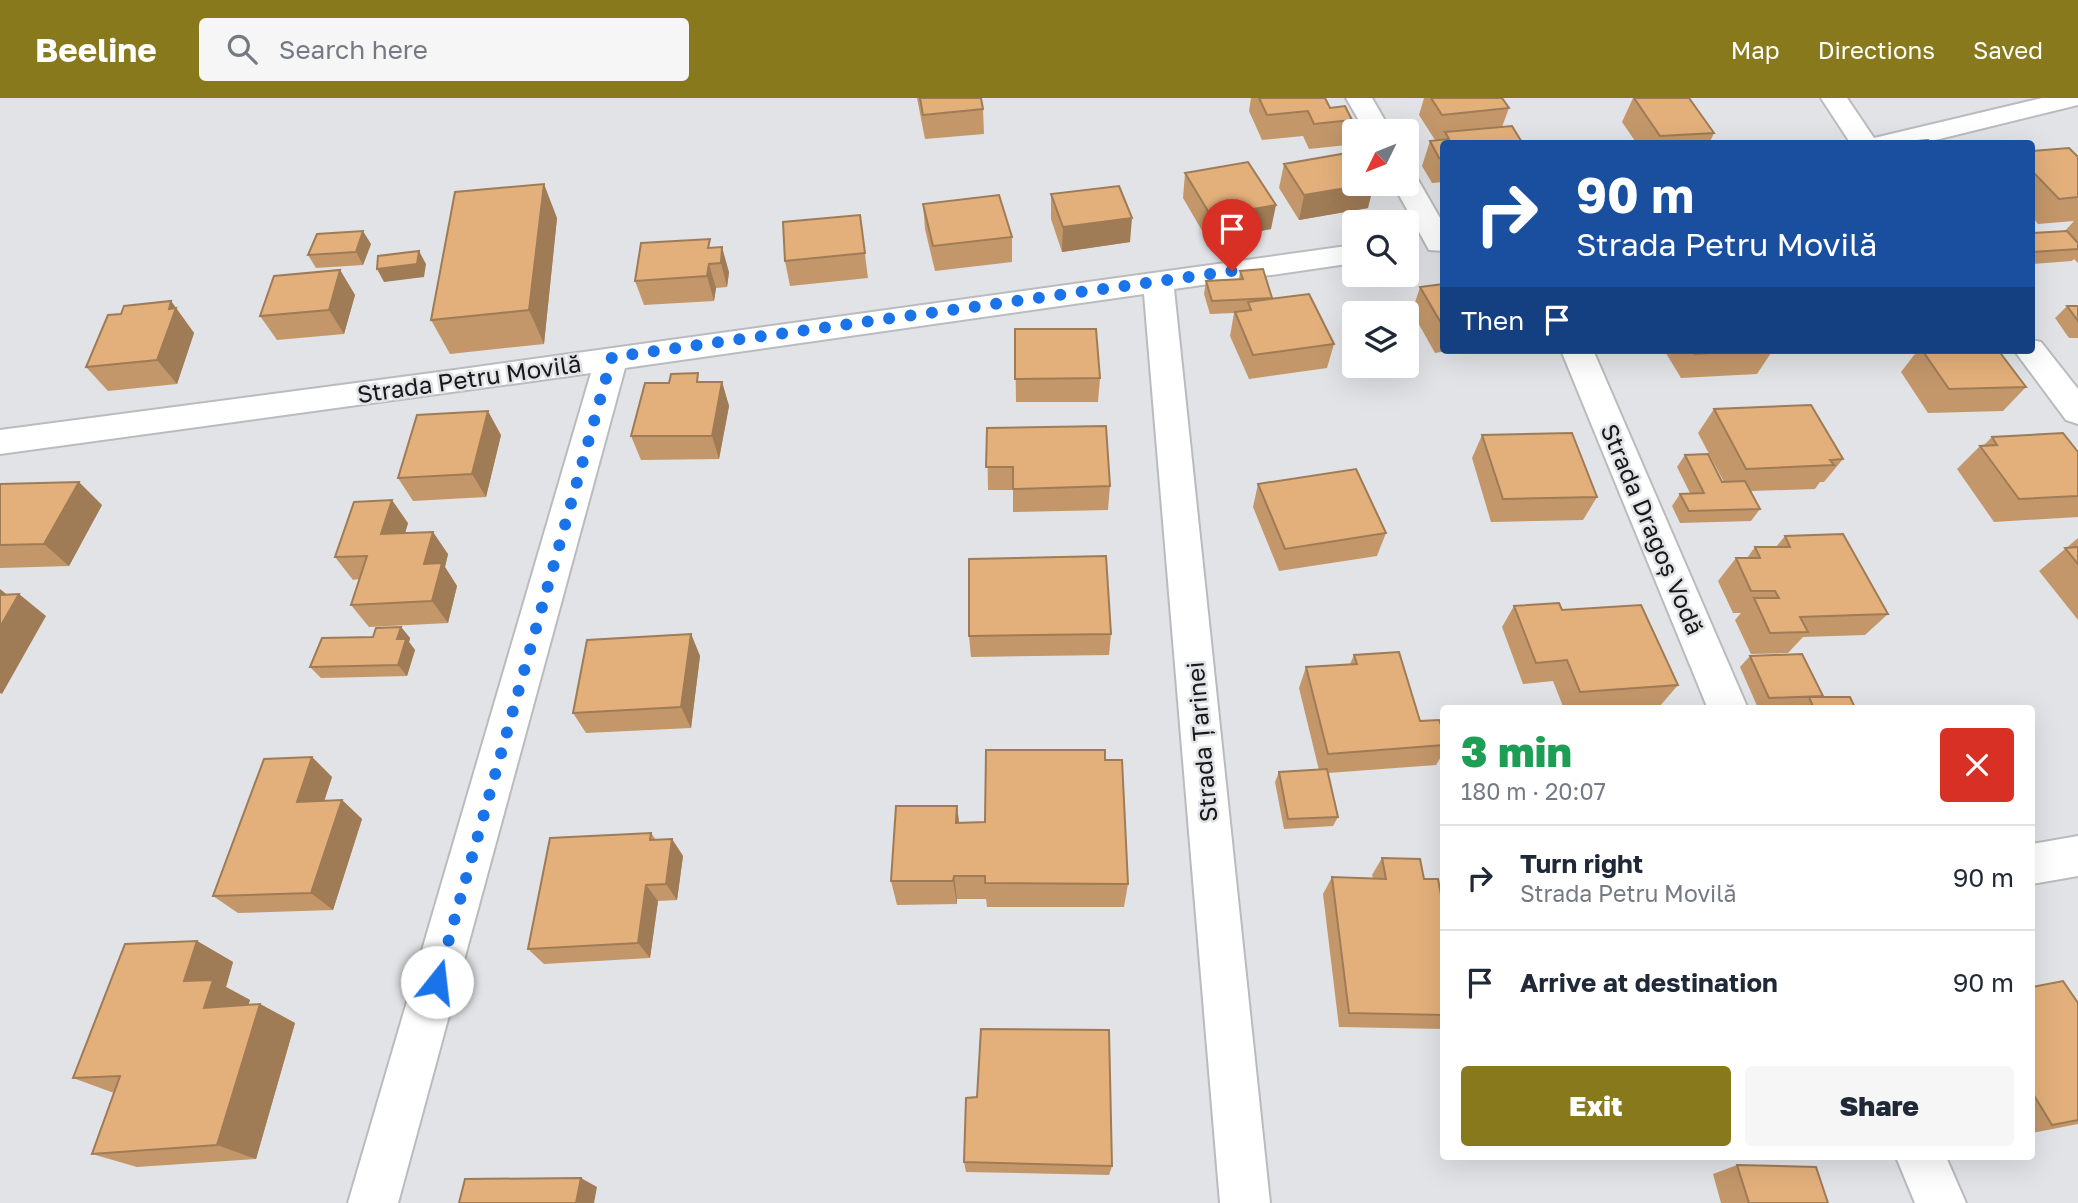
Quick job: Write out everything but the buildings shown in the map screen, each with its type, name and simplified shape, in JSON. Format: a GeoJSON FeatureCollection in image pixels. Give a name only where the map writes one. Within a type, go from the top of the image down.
{"type":"FeatureCollection","features":[{"type":"Feature","properties":{"kind":"street"},"geometry":{"type":"LineString","coordinates":[[1359,98],[1371,119]]}},
{"type":"Feature","properties":{"kind":"street"},"geometry":{"type":"LineString","coordinates":[[1834,98],[1862,140]]}},
{"type":"Feature","properties":{"kind":"street"},"geometry":{"type":"LineString","coordinates":[[1900,140],[2075,98]]}},
{"type":"Feature","properties":{"kind":"street"},"geometry":{"type":"LineString","coordinates":[[1414,196],[1440,240]]}},
{"type":"Feature","properties":{"kind":"street"},"geometry":{"type":"LineString","coordinates":[[1419,246],[1440,243]]}},
{"type":"Feature","properties":{"kind":"street","name":"Strada Petru Movilă"},"geometry":{"type":"LineString","coordinates":[[0,442],[436,384],[1342,256]]}},
{"type":"Feature","properties":{"kind":"street","name":"Strada Țarinei"},"geometry":{"type":"LineString","coordinates":[[1158,281],[1245,1203]]}},
{"type":"Feature","properties":{"kind":"street","name":"Strada Dragoș Vodă"},"geometry":{"type":"LineString","coordinates":[[1579,354],[1726,705]]}},
{"type":"Feature","properties":{"kind":"street"},"geometry":{"type":"LineString","coordinates":[[2033,354],[2078,412]]}},
{"type":"Feature","properties":{"kind":"street"},"geometry":{"type":"LineString","coordinates":[[373,1203],[612,357]]}},
{"type":"Feature","properties":{"kind":"street"},"geometry":{"type":"LineString","coordinates":[[2035,863],[2078,856]]}},
{"type":"Feature","properties":{"kind":"street"},"geometry":{"type":"LineString","coordinates":[[1922,1160],[1941,1203]]}},
{"type":"Feature","properties":{"kind":"route"},"geometry":{"type":"LineString","coordinates":[[437,982],[612,357],[1232,271]]}}]}
